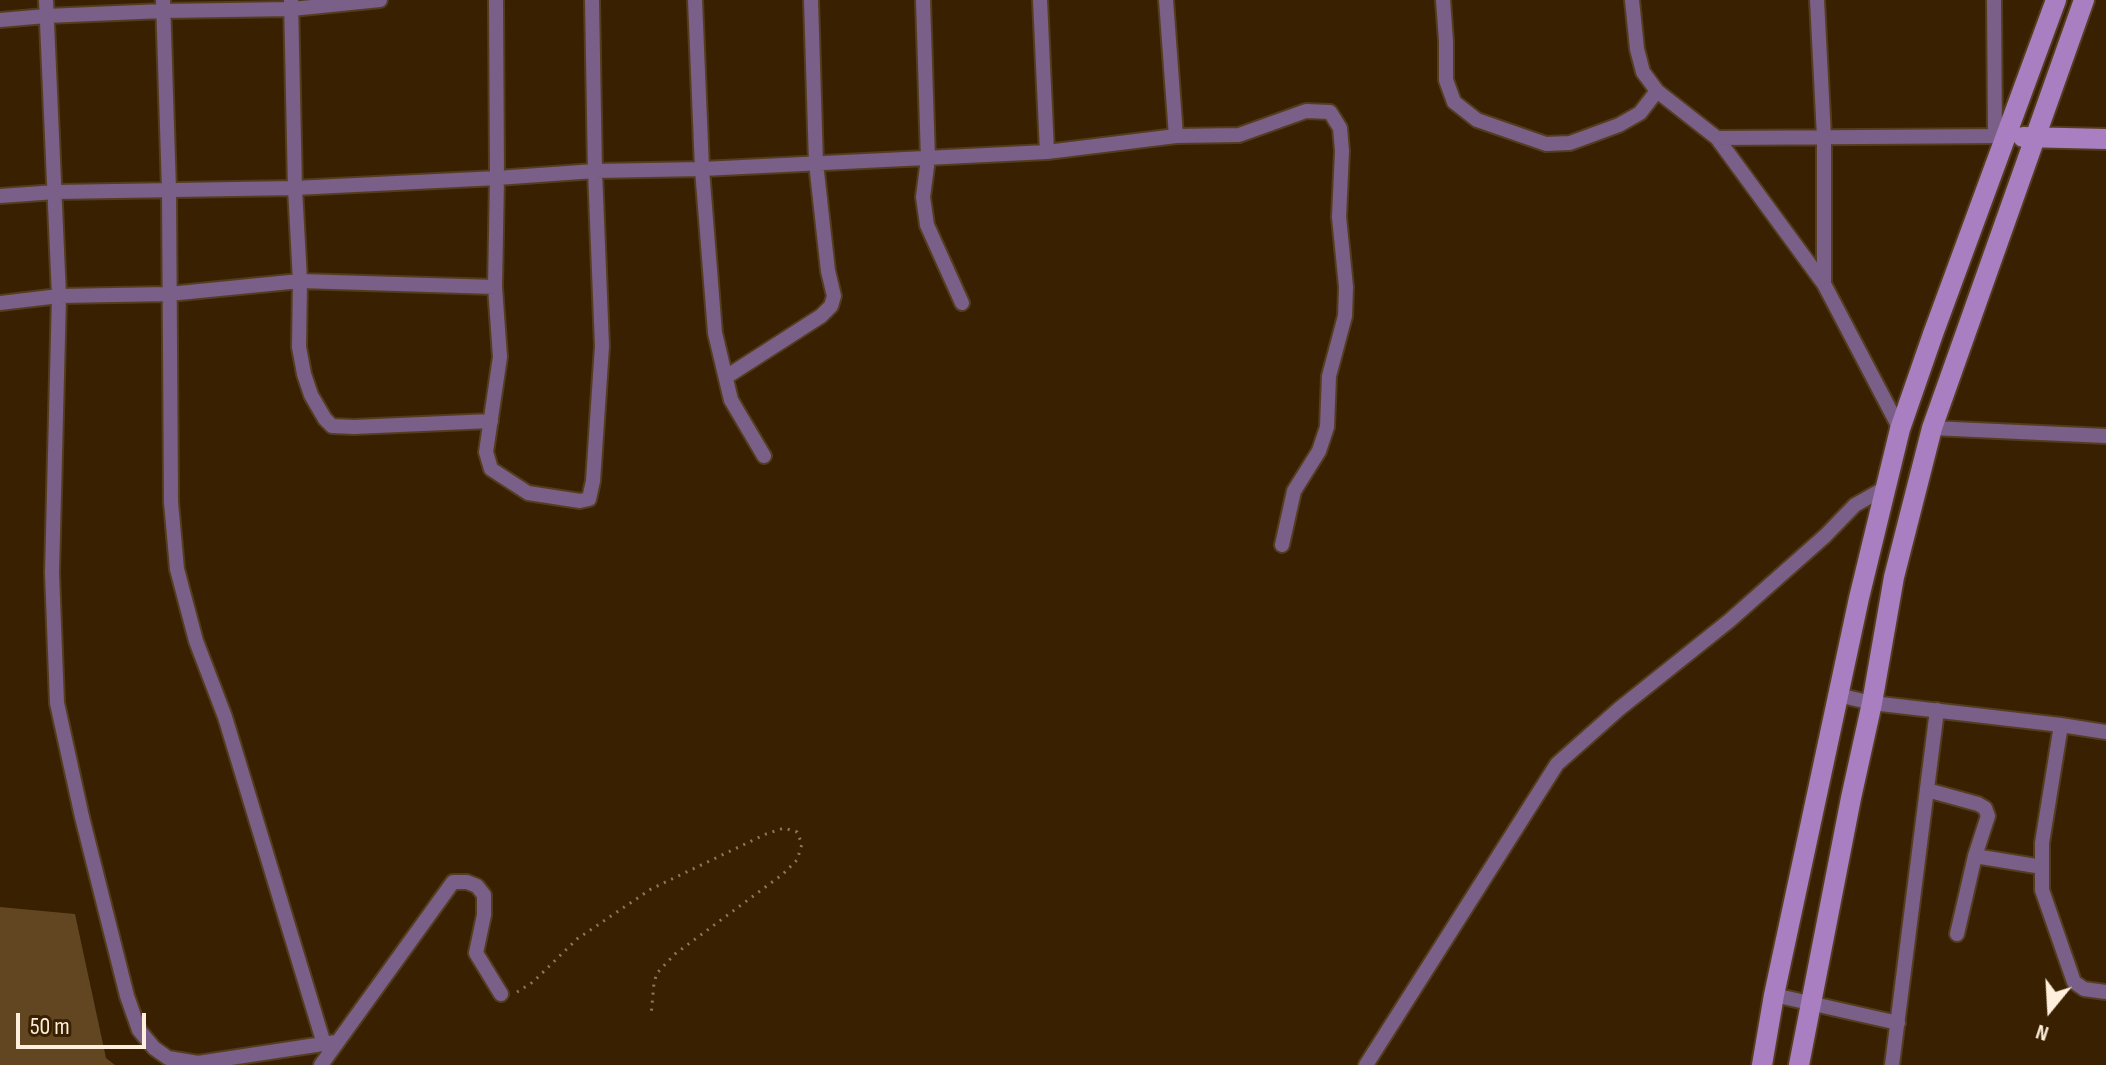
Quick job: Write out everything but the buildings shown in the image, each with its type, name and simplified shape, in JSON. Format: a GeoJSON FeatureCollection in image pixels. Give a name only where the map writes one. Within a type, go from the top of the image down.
{"type":"FeatureCollection","features":[{"type":"Feature","properties":{"kind":"main road"},"geometry":{"type":"LineString","coordinates":[[1762,1065],[1774,995],[1859,598],[1900,429],[2001,136],[2056,0]]}},
{"type":"Feature","properties":{"kind":"main road"},"geometry":{"type":"LineString","coordinates":[[1799,1065],[1872,703],[1894,577],[1932,428],[2084,0]]}},
{"type":"Feature","properties":{"kind":"main road"},"geometry":{"type":"LineString","coordinates":[[2001,136],[2106,139]]}},
{"type":"Feature","properties":{"kind":"street"},"geometry":{"type":"LineString","coordinates":[[46,0],[59,296],[52,573],[57,703],[127,996],[139,1030],[154,1048],[168,1058],[198,1063],[330,1043]]}},
{"type":"Feature","properties":{"kind":"street"},"geometry":{"type":"LineString","coordinates":[[0,20],[163,5],[380,0]]}},
{"type":"Feature","properties":{"kind":"street"},"geometry":{"type":"LineString","coordinates":[[496,0],[495,287],[500,357],[486,452],[491,469],[528,493],[580,501],[589,499],[593,481],[602,346],[592,0]]}},
{"type":"Feature","properties":{"kind":"street"},"geometry":{"type":"LineString","coordinates":[[695,0],[702,169],[715,333],[731,400],[764,456]]}},
{"type":"Feature","properties":{"kind":"street"},"geometry":{"type":"LineString","coordinates":[[726,377],[821,316],[831,306],[834,296],[828,271],[816,163],[811,0]]}},
{"type":"Feature","properties":{"kind":"street"},"geometry":{"type":"LineString","coordinates":[[923,0],[928,159],[923,197],[927,225],[962,303]]}},
{"type":"Feature","properties":{"kind":"street"},"geometry":{"type":"LineString","coordinates":[[1040,0],[1047,152]]}},
{"type":"Feature","properties":{"kind":"street"},"geometry":{"type":"LineString","coordinates":[[1166,0],[1176,136]]}},
{"type":"Feature","properties":{"kind":"street"},"geometry":{"type":"LineString","coordinates":[[1443,0],[1446,80],[1454,102],[1477,120],[1546,144],[1570,143],[1619,125],[1640,113],[1657,91]]}},
{"type":"Feature","properties":{"kind":"street"},"geometry":{"type":"LineString","coordinates":[[1632,0],[1637,49],[1643,72],[1657,91],[1717,138],[1824,284],[1900,429]]}},
{"type":"Feature","properties":{"kind":"street"},"geometry":{"type":"LineString","coordinates":[[1817,0],[1824,137],[1824,284]]}},
{"type":"Feature","properties":{"kind":"street"},"geometry":{"type":"LineString","coordinates":[[1717,138],[2001,136],[1994,0]]}},
{"type":"Feature","properties":{"kind":"street"},"geometry":{"type":"LineString","coordinates":[[292,4],[299,347],[311,395],[332,426],[491,421]]}},
{"type":"Feature","properties":{"kind":"street"},"geometry":{"type":"LineString","coordinates":[[163,5],[169,190],[171,502],[177,569],[196,641],[225,717],[330,1043]]}},
{"type":"Feature","properties":{"kind":"street"},"geometry":{"type":"LineString","coordinates":[[0,196],[56,192],[295,188],[595,171],[702,169],[1047,152],[1176,136],[1239,135],[1306,111],[1330,112],[1340,128],[1342,151],[1339,217],[1346,287],[1345,316],[1329,376],[1327,427],[1319,451],[1294,491],[1282,545]]}},
{"type":"Feature","properties":{"kind":"street"},"geometry":{"type":"LineString","coordinates":[[0,303],[59,296],[169,294],[300,281],[495,287]]}},
{"type":"Feature","properties":{"kind":"street"},"geometry":{"type":"LineString","coordinates":[[1932,428],[2106,436]]}},
{"type":"Feature","properties":{"kind":"street"},"geometry":{"type":"LineString","coordinates":[[1366,1065],[1557,764],[1619,709],[1729,621],[1825,536],[1855,505],[1885,488]]}},
{"type":"Feature","properties":{"kind":"street"},"geometry":{"type":"LineString","coordinates":[[1838,695],[1872,703],[2106,732]]}},
{"type":"Feature","properties":{"kind":"street"},"geometry":{"type":"LineString","coordinates":[[1892,1065],[1937,710]]}},
{"type":"Feature","properties":{"kind":"street"},"geometry":{"type":"LineString","coordinates":[[2061,725],[2042,843],[2042,890],[2074,982],[2084,989],[2106,992]]}},
{"type":"Feature","properties":{"kind":"street"},"geometry":{"type":"LineString","coordinates":[[1927,790],[1978,804],[1985,808],[1988,816],[1975,856],[1957,934]]}},
{"type":"Feature","properties":{"kind":"street"},"geometry":{"type":"LineString","coordinates":[[1975,856],[2042,867]]}},
{"type":"Feature","properties":{"kind":"street"},"geometry":{"type":"LineString","coordinates":[[321,1065],[330,1043],[453,882],[477,886],[484,895],[484,915],[476,953],[501,994]]}},
{"type":"Feature","properties":{"kind":"street"},"geometry":{"type":"LineString","coordinates":[[1774,995],[1898,1023]]}},
{"type":"Feature","properties":{"kind":"path"},"geometry":{"type":"LineString","coordinates":[[501,994],[518,992],[533,982],[577,939],[651,889],[766,834],[784,828],[797,832],[802,844],[797,860],[783,874],[675,954],[657,973],[651,1016]]}},
{"type":"Feature","properties":{"kind":"shaded area"},"geometry":{"type":"Polygon","coordinates":[[[0,907],[75,914],[106,1058],[115,1065],[0,1065],[0,907]]]}}]}
